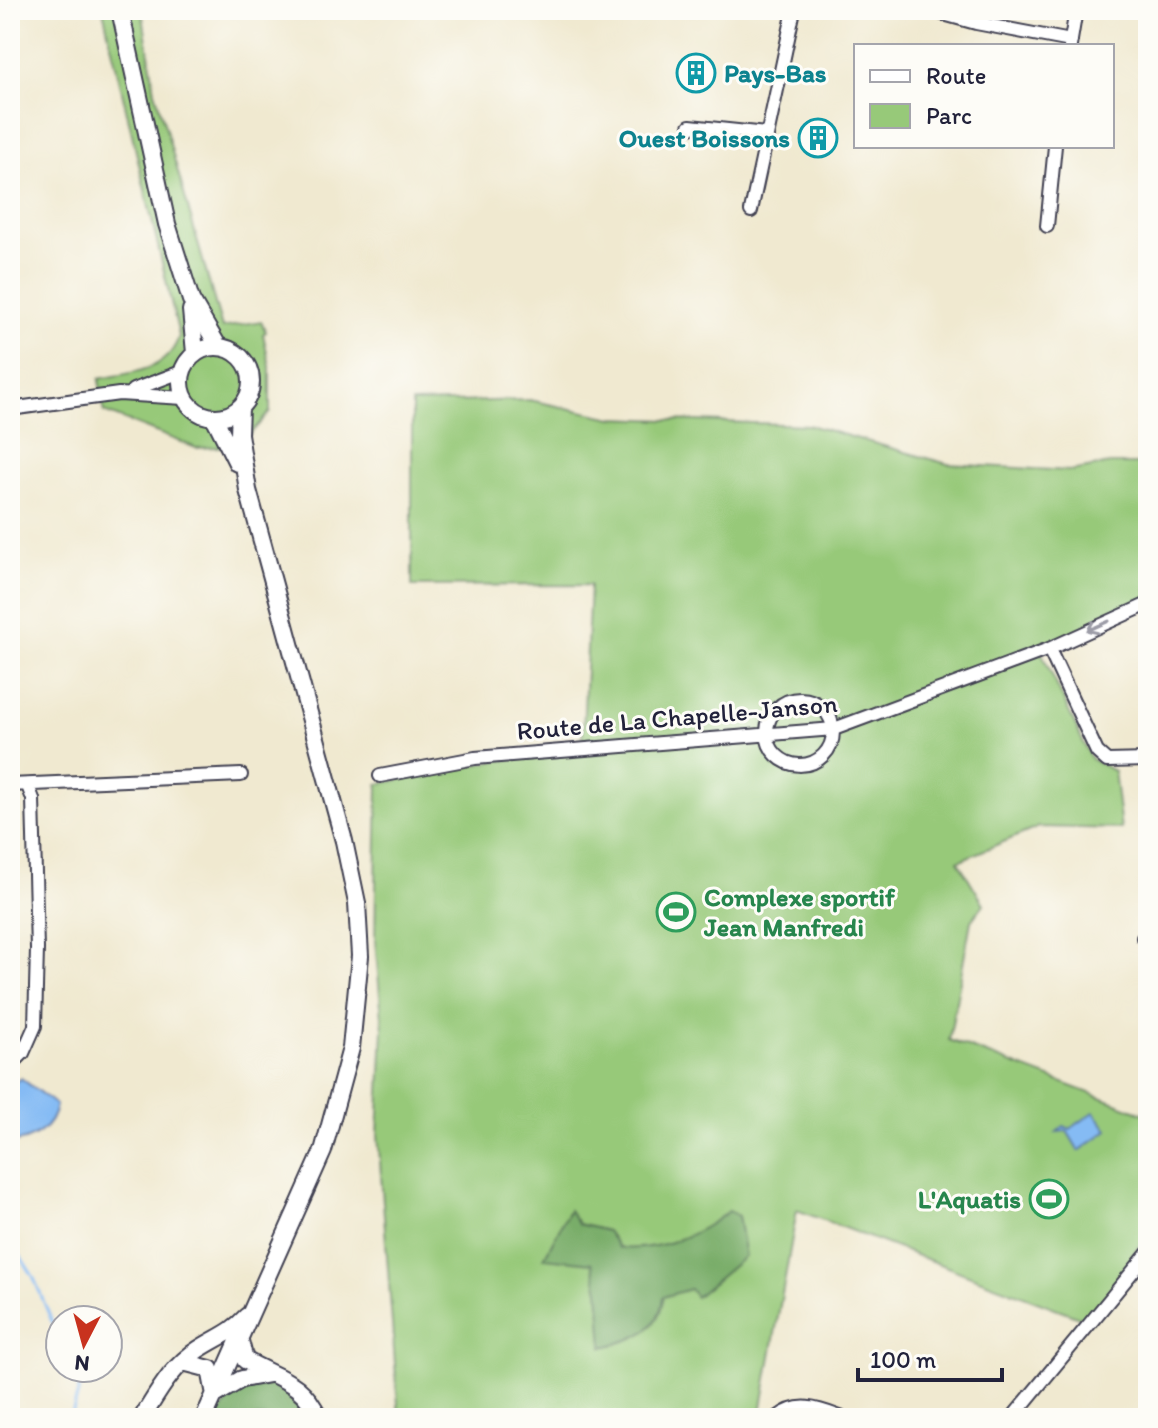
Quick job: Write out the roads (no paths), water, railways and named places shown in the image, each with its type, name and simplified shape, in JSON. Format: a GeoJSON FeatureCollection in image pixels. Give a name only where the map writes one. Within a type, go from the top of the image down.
{"type":"FeatureCollection","features":[{"type":"Feature","properties":{"kind":"main road"},"geometry":{"type":"LineString","coordinates":[[120,10],[167,224],[191,300],[218,346]]}},
{"type":"Feature","properties":{"kind":"main road"},"geometry":{"type":"LineString","coordinates":[[191,300],[195,353]]}},
{"type":"Feature","properties":{"kind":"main road"},"geometry":{"type":"LineString","coordinates":[[204,1418],[323,1151],[340,1099],[353,1034],[360,956],[357,903],[344,841],[248,490],[239,434],[240,407],[250,392],[250,373],[236,353],[218,346],[195,353],[181,372],[184,398],[196,411],[214,417],[223,430],[248,490]]}},
{"type":"Feature","properties":{"kind":"main road"},"geometry":{"type":"LineString","coordinates":[[214,417],[240,407]]}},
{"type":"Feature","properties":{"kind":"main road"},"geometry":{"type":"LineString","coordinates":[[142,1418],[170,1373],[200,1349],[230,1334],[253,1309]]}},
{"type":"Feature","properties":{"kind":"main road"},"geometry":{"type":"LineString","coordinates":[[240,1341],[245,1360],[293,1383],[309,1397],[319,1418]]}},
{"type":"Feature","properties":{"kind":"main road"},"geometry":{"type":"LineString","coordinates":[[183,1362],[210,1369],[215,1395]]}},
{"type":"Feature","properties":{"kind":"main road"},"geometry":{"type":"LineString","coordinates":[[215,1395],[242,1379],[269,1374]]}},
{"type":"Feature","properties":{"kind":"street"},"geometry":{"type":"LineString","coordinates":[[751,211],[794,10]]}},
{"type":"Feature","properties":{"kind":"street"},"geometry":{"type":"LineString","coordinates":[[929,10],[1071,44],[1076,10]]}},
{"type":"Feature","properties":{"kind":"street"},"geometry":{"type":"LineString","coordinates":[[690,126],[766,134]]}},
{"type":"Feature","properties":{"kind":"street"},"geometry":{"type":"LineString","coordinates":[[1047,226],[1055,148]]}},
{"type":"Feature","properties":{"kind":"street"},"geometry":{"type":"LineString","coordinates":[[119,394],[181,372]]}},
{"type":"Feature","properties":{"kind":"street"},"geometry":{"type":"LineString","coordinates":[[10,409],[119,394],[184,398]]}},
{"type":"Feature","properties":{"kind":"street","name":"Route de La Chapelle-Janson"},"geometry":{"type":"LineString","coordinates":[[380,776],[475,758],[834,729],[1049,649],[1148,604]]}},
{"type":"Feature","properties":{"kind":"street"},"geometry":{"type":"LineString","coordinates":[[1049,649],[1097,752],[1107,761],[1148,760]]}},
{"type":"Feature","properties":{"kind":"street"},"geometry":{"type":"LineString","coordinates":[[797,698],[818,703],[831,719],[834,729],[827,751],[819,759],[797,765],[776,755],[767,735],[771,714],[787,701],[797,698]]}},
{"type":"Feature","properties":{"kind":"street"},"geometry":{"type":"LineString","coordinates":[[10,785],[241,775]]}},
{"type":"Feature","properties":{"kind":"street"},"geometry":{"type":"LineString","coordinates":[[10,1066],[31,1039],[36,1004],[33,799],[28,786]]}},
{"type":"Feature","properties":{"kind":"street"},"geometry":{"type":"LineString","coordinates":[[1012,1418],[1148,1253]]}},
{"type":"Feature","properties":{"kind":"street"},"geometry":{"type":"LineString","coordinates":[[777,1418],[795,1407],[813,1407],[843,1418]]}},
{"type":"Feature","properties":{"kind":"water"},"geometry":{"type":"Polygon","coordinates":[[[21,1078],[56,1105],[51,1120],[40,1132],[10,1142],[10,1085],[21,1078]]]}},
{"type":"Feature","properties":{"kind":"water"},"geometry":{"type":"Polygon","coordinates":[[[1094,1112],[1108,1130],[1079,1151],[1067,1131],[1057,1132],[1064,1126],[1070,1129],[1094,1112]]]}},
{"type":"Feature","properties":{"kind":"waterway"},"geometry":{"type":"LineString","coordinates":[[10,1158],[13,1160],[10,1166]]}},
{"type":"Feature","properties":{"kind":"waterway"},"geometry":{"type":"LineString","coordinates":[[10,1240],[33,1276],[45,1304]]}},
{"type":"Feature","properties":{"kind":"waterway"},"geometry":{"type":"LineString","coordinates":[[71,1418],[78,1384]]}},
{"type":"Feature","properties":{"kind":"place","name":"Pays-Bas"},"geometry":{"type":"Point","coordinates":[696,73]}},
{"type":"Feature","properties":{"kind":"place","name":"Ouest Boissons"},"geometry":{"type":"Point","coordinates":[818,138]}},
{"type":"Feature","properties":{"kind":"place","name":"Complexe sportif Jean Manfredi"},"geometry":{"type":"Point","coordinates":[676,912]}},
{"type":"Feature","properties":{"kind":"place","name":"L'Aquatis"},"geometry":{"type":"Point","coordinates":[1049,1199]}}]}
